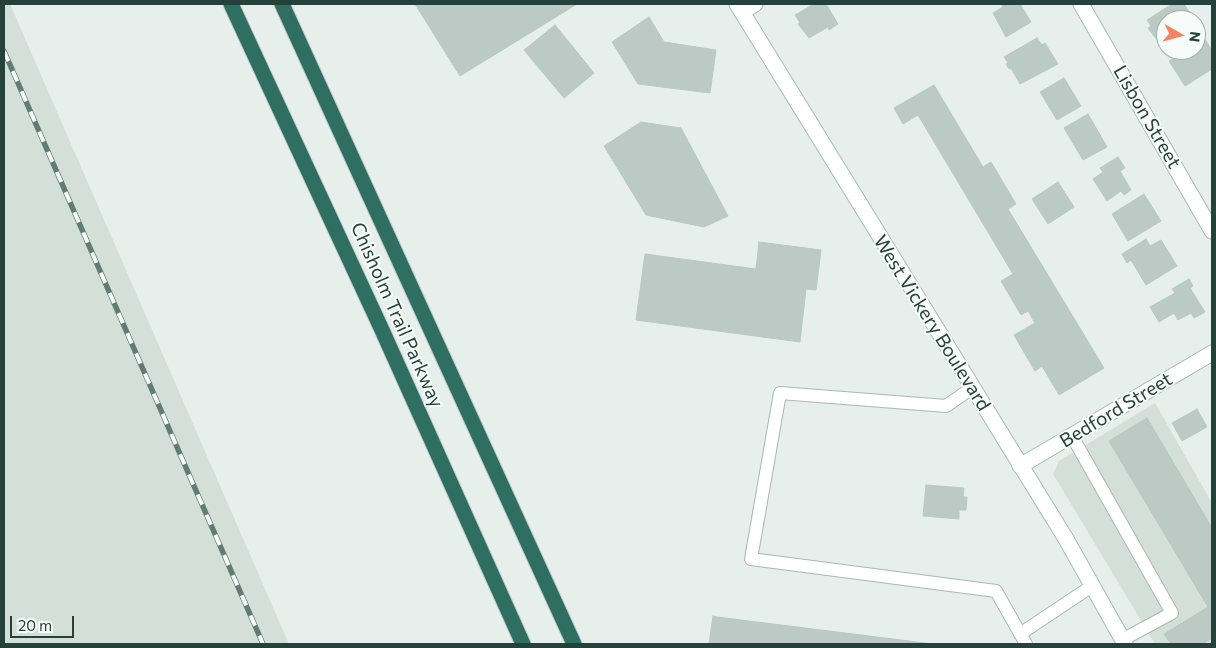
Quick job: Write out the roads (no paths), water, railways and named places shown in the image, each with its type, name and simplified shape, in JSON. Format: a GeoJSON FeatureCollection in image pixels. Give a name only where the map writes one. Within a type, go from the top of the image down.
{"type":"FeatureCollection","features":[{"type":"Feature","properties":{"kind":"highway","name":"Chisholm Trail Parkway"},"geometry":{"type":"LineString","coordinates":[[231,4],[378,320],[523,644]]}},
{"type":"Feature","properties":{"kind":"highway","name":"Chisholm Trail Parkway"},"geometry":{"type":"LineString","coordinates":[[282,4],[574,644]]}},
{"type":"Feature","properties":{"kind":"main road"},"geometry":{"type":"LineString","coordinates":[[739,8],[756,4]]}},
{"type":"Feature","properties":{"kind":"main road","name":"Lisbon Street"},"geometry":{"type":"LineString","coordinates":[[1081,4],[1212,231]]}},
{"type":"Feature","properties":{"kind":"main road","name":"West Vickery Boulevard"},"geometry":{"type":"LineString","coordinates":[[739,8],[1066,539],[1124,642]]}},
{"type":"Feature","properties":{"kind":"main road","name":"Bedford Street"},"geometry":{"type":"LineString","coordinates":[[1020,466],[1212,353]]}},
{"type":"Feature","properties":{"kind":"lane"},"geometry":{"type":"LineString","coordinates":[[972,388],[946,406],[780,393],[751,559],[996,591],[1023,639],[1092,586]]}},
{"type":"Feature","properties":{"kind":"lane"},"geometry":{"type":"LineString","coordinates":[[1072,436],[1172,613],[1124,642]]}},
{"type":"Feature","properties":{"kind":"railway"},"geometry":{"type":"LineString","coordinates":[[4,51],[263,644]]}}]}
